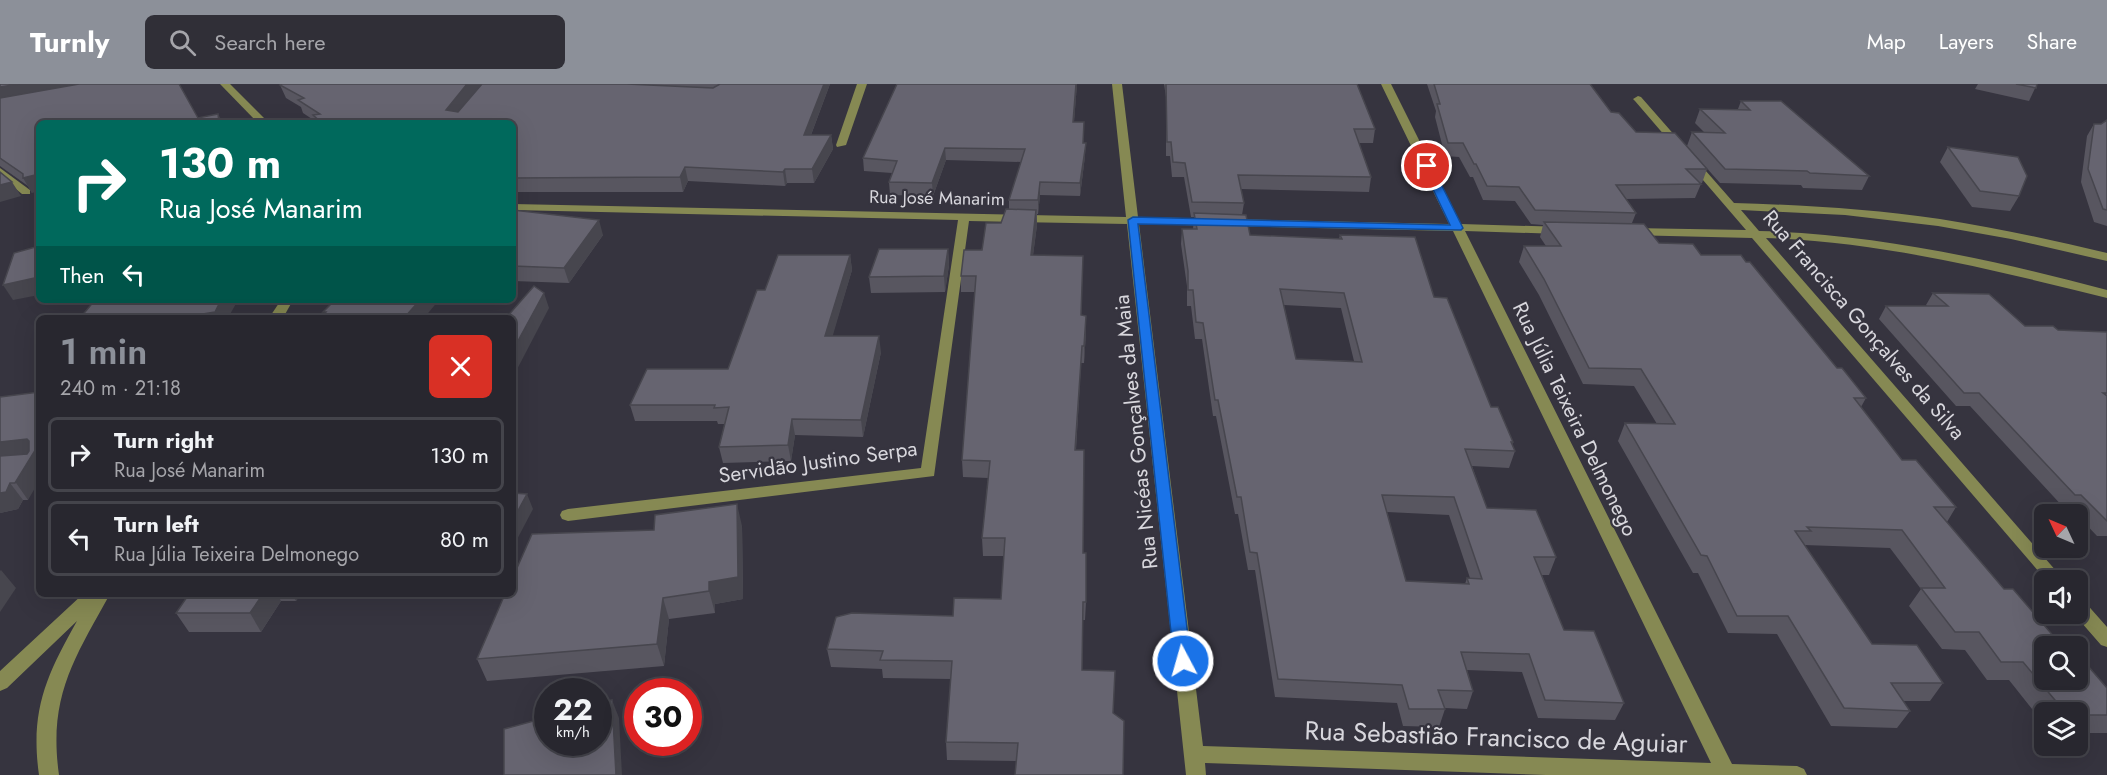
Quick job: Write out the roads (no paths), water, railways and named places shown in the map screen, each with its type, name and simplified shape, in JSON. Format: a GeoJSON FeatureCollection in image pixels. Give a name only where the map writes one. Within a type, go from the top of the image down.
{"type":"FeatureCollection","features":[{"type":"Feature","properties":{"kind":"street"},"geometry":{"type":"LineString","coordinates":[[225,84],[261,120]]}},
{"type":"Feature","properties":{"kind":"street"},"geometry":{"type":"LineString","coordinates":[[841,145],[862,84]]}},
{"type":"Feature","properties":{"kind":"street","name":"Rua Nicéas Gonçalves da Maia"},"geometry":{"type":"LineString","coordinates":[[1117,84],[1196,775]]}},
{"type":"Feature","properties":{"kind":"street","name":"Rua Júlia Teixeira Delmonego"},"geometry":{"type":"LineString","coordinates":[[1386,84],[1726,773]]}},
{"type":"Feature","properties":{"kind":"street","name":"Rua Francisca Gonçalves da Silva"},"geometry":{"type":"LineString","coordinates":[[1638,99],[2047,570]]}},
{"type":"Feature","properties":{"kind":"street"},"geometry":{"type":"LineString","coordinates":[[0,171],[26,192]]}},
{"type":"Feature","properties":{"kind":"street"},"geometry":{"type":"LineString","coordinates":[[1731,206],[1853,212],[1914,219],[2001,233],[2107,257]]}},
{"type":"Feature","properties":{"kind":"street","name":"Rua José Manarim"},"geometry":{"type":"LineString","coordinates":[[516,207],[1576,231]]}},
{"type":"Feature","properties":{"kind":"street","name":"Servidão Justino Serpa"},"geometry":{"type":"LineString","coordinates":[[568,515],[928,472],[964,217]]}},
{"type":"Feature","properties":{"kind":"street"},"geometry":{"type":"LineString","coordinates":[[1624,232],[1755,235],[1850,241],[1915,250],[2039,276],[2107,294]]}},
{"type":"Feature","properties":{"kind":"street"},"geometry":{"type":"LineString","coordinates":[[0,683],[91,597]]}},
{"type":"Feature","properties":{"kind":"street"},"geometry":{"type":"LineString","coordinates":[[49,775],[46,756],[48,710],[69,653],[99,597]]}},
{"type":"Feature","properties":{"kind":"street"},"geometry":{"type":"LineString","coordinates":[[2088,618],[2107,640]]}},
{"type":"Feature","properties":{"kind":"street","name":"Rua Sebastião Francisco de Aguiar"},"geometry":{"type":"LineString","coordinates":[[1193,754],[1563,771],[1797,775]]}}]}
